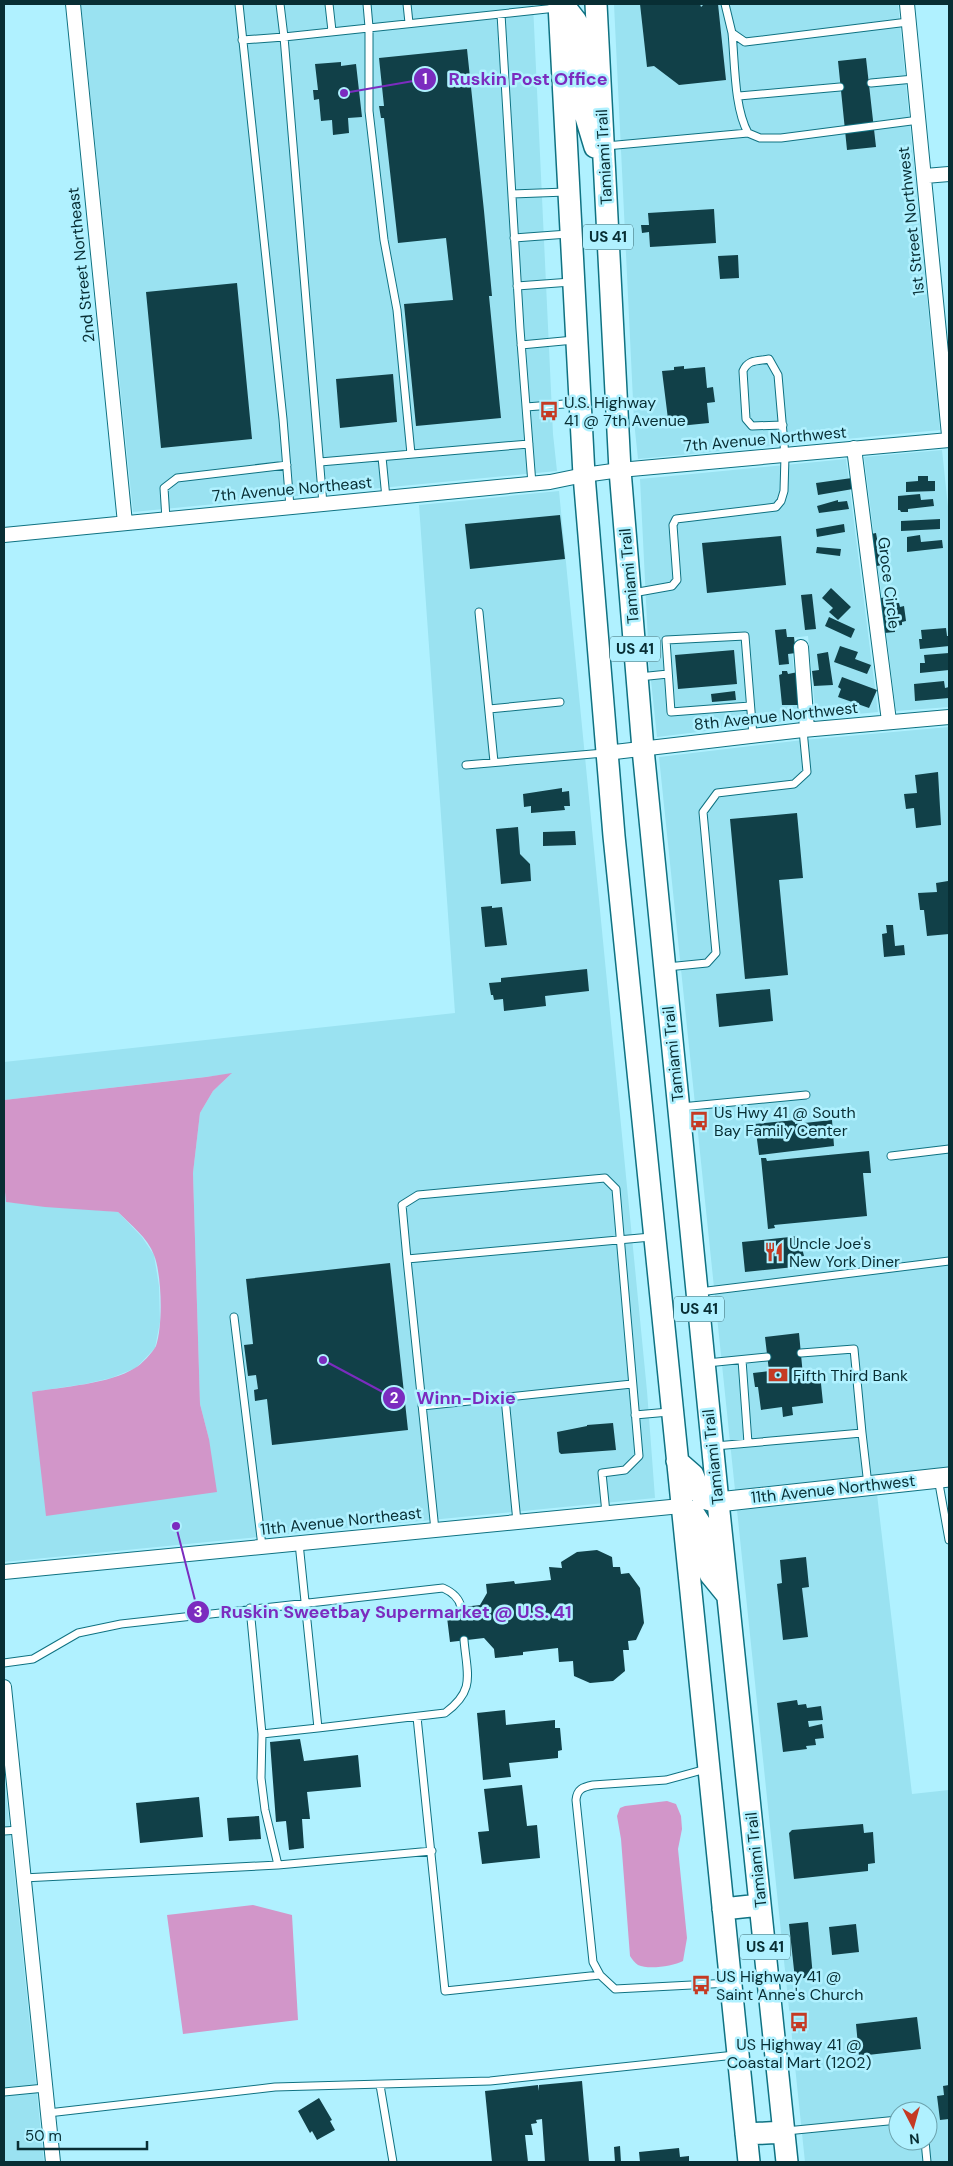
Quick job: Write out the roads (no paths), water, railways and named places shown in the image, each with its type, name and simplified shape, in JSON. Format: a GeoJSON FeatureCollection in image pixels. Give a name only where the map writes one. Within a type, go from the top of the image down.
{"type":"FeatureCollection","features":[{"type":"Feature","properties":{"kind":"main road","name":"Tamiami Trail"},"geometry":{"type":"LineString","coordinates":[[596,4],[599,147],[605,178],[620,470],[643,749],[712,1447],[787,2162]]}},
{"type":"Feature","properties":{"kind":"main road"},"geometry":{"type":"LineString","coordinates":[[559,6],[569,12],[576,21],[580,35],[585,114],[599,147]]}},
{"type":"Feature","properties":{"kind":"main road","name":"US 41"},"geometry":{"type":"LineString","coordinates":[[559,6],[584,475],[606,753],[749,2162]]}},
{"type":"Feature","properties":{"kind":"main road"},"geometry":{"type":"LineString","coordinates":[[677,1461],[693,1475],[700,1494],[718,1502]]}},
{"type":"Feature","properties":{"kind":"main road"},"geometry":{"type":"LineString","coordinates":[[682,1506],[690,1509],[703,1528],[710,1574],[728,1596]]}},
{"type":"Feature","properties":{"kind":"main road"},"geometry":{"type":"LineString","coordinates":[[723,1909],[760,1905]]}},
{"type":"Feature","properties":{"kind":"main road"},"geometry":{"type":"LineString","coordinates":[[746,2134],[784,2132]]}},
{"type":"Feature","properties":{"kind":"street","name":"2nd Street Northeast"},"geometry":{"type":"LineString","coordinates":[[72,4],[125,523]]}},
{"type":"Feature","properties":{"kind":"street","name":"1st Street Northwest"},"geometry":{"type":"LineString","coordinates":[[906,4],[925,176],[949,435]]}},
{"type":"Feature","properties":{"kind":"street"},"geometry":{"type":"LineString","coordinates":[[925,176],[949,174]]}},
{"type":"Feature","properties":{"kind":"street","name":"7th Avenue Northwest"},"geometry":{"type":"LineString","coordinates":[[584,475],[620,470],[949,440]]}},
{"type":"Feature","properties":{"kind":"street","name":"Groce Circle"},"geometry":{"type":"LineString","coordinates":[[854,448],[889,721]]}},
{"type":"Feature","properties":{"kind":"street","name":"7th Avenue Northeast"},"geometry":{"type":"LineString","coordinates":[[4,534],[532,484],[584,475]]}},
{"type":"Feature","properties":{"kind":"street"},"geometry":{"type":"LineString","coordinates":[[800,647],[805,729]]}},
{"type":"Feature","properties":{"kind":"street","name":"8th Avenue Northwest"},"geometry":{"type":"LineString","coordinates":[[606,753],[805,729],[949,716]]}},
{"type":"Feature","properties":{"kind":"street","name":"11th Avenue Northwest"},"geometry":{"type":"LineString","coordinates":[[718,1502],[943,1477]]}},
{"type":"Feature","properties":{"kind":"street","name":"11th Avenue Northeast"},"geometry":{"type":"LineString","coordinates":[[4,1572],[682,1506]]}},
{"type":"Feature","properties":{"kind":"street"},"geometry":{"type":"LineString","coordinates":[[4,1687],[53,2162]]}},
{"type":"Feature","properties":{"kind":"lane"},"geometry":{"type":"LineString","coordinates":[[239,4],[290,507]]}},
{"type":"Feature","properties":{"kind":"lane"},"geometry":{"type":"LineString","coordinates":[[280,4],[323,504]]}},
{"type":"Feature","properties":{"kind":"lane"},"geometry":{"type":"LineString","coordinates":[[329,4],[332,31]]}},
{"type":"Feature","properties":{"kind":"lane"},"geometry":{"type":"LineString","coordinates":[[366,4],[369,27],[368,111],[384,240],[397,310],[411,454]]}},
{"type":"Feature","properties":{"kind":"lane"},"geometry":{"type":"LineString","coordinates":[[407,4],[409,23]]}},
{"type":"Feature","properties":{"kind":"lane"},"geometry":{"type":"LineString","coordinates":[[726,4],[732,33],[738,96],[743,124],[748,133]]}},
{"type":"Feature","properties":{"kind":"lane"},"geometry":{"type":"LineString","coordinates":[[242,40],[501,14],[559,6]]}},
{"type":"Feature","properties":{"kind":"lane"},"geometry":{"type":"LineString","coordinates":[[501,14],[517,286],[532,484]]}},
{"type":"Feature","properties":{"kind":"lane"},"geometry":{"type":"LineString","coordinates":[[732,33],[745,42],[754,42],[908,22]]}},
{"type":"Feature","properties":{"kind":"lane"},"geometry":{"type":"LineString","coordinates":[[871,83],[914,80]]}},
{"type":"Feature","properties":{"kind":"lane"},"geometry":{"type":"LineString","coordinates":[[738,96],[840,87]]}},
{"type":"Feature","properties":{"kind":"lane"},"geometry":{"type":"LineString","coordinates":[[599,147],[748,133],[760,138],[781,138],[919,120]]}},
{"type":"Feature","properties":{"kind":"lane"},"geometry":{"type":"LineString","coordinates":[[512,194],[569,192]]}},
{"type":"Feature","properties":{"kind":"lane"},"geometry":{"type":"LineString","coordinates":[[514,238],[571,234]]}},
{"type":"Feature","properties":{"kind":"lane"},"geometry":{"type":"LineString","coordinates":[[517,286],[574,282]]}},
{"type":"Feature","properties":{"kind":"lane"},"geometry":{"type":"LineString","coordinates":[[521,345],[577,340]]}},
{"type":"Feature","properties":{"kind":"lane"},"geometry":{"type":"LineString","coordinates":[[630,593],[672,586],[677,580],[673,525],[676,519],[776,507],[781,501],[784,491],[785,456],[783,425],[778,375],[769,359],[752,361],[743,370],[746,419],[752,426],[783,425]]}},
{"type":"Feature","properties":{"kind":"lane"},"geometry":{"type":"LineString","coordinates":[[526,407],[580,402]]}},
{"type":"Feature","properties":{"kind":"lane"},"geometry":{"type":"LineString","coordinates":[[320,462],[529,444]]}},
{"type":"Feature","properties":{"kind":"lane"},"geometry":{"type":"LineString","coordinates":[[382,457],[386,498]]}},
{"type":"Feature","properties":{"kind":"lane"},"geometry":{"type":"LineString","coordinates":[[166,519],[164,488],[177,478],[287,464]]}},
{"type":"Feature","properties":{"kind":"lane"},"geometry":{"type":"LineString","coordinates":[[479,612],[494,762]]}},
{"type":"Feature","properties":{"kind":"lane"},"geometry":{"type":"LineString","coordinates":[[750,706],[671,712],[666,640],[745,636],[753,736]]}},
{"type":"Feature","properties":{"kind":"lane"},"geometry":{"type":"LineString","coordinates":[[637,677],[668,674]]}},
{"type":"Feature","properties":{"kind":"lane"},"geometry":{"type":"LineString","coordinates":[[489,709],[560,702]]}},
{"type":"Feature","properties":{"kind":"lane"},"geometry":{"type":"LineString","coordinates":[[665,967],[707,964],[716,953],[703,812],[717,792],[794,784],[807,772],[805,729]]}},
{"type":"Feature","properties":{"kind":"lane"},"geometry":{"type":"LineString","coordinates":[[466,765],[606,753]]}},
{"type":"Feature","properties":{"kind":"lane"},"geometry":{"type":"LineString","coordinates":[[678,1107],[806,1095]]}},
{"type":"Feature","properties":{"kind":"lane"},"geometry":{"type":"LineString","coordinates":[[892,1156],[949,1149]]}},
{"type":"Feature","properties":{"kind":"lane"},"geometry":{"type":"LineString","coordinates":[[435,1530],[402,1205],[418,1195],[605,1178],[616,1189],[639,1456],[625,1470],[602,1473],[606,1513]]}},
{"type":"Feature","properties":{"kind":"lane"},"geometry":{"type":"LineString","coordinates":[[407,1259],[654,1237]]}},
{"type":"Feature","properties":{"kind":"lane"},"geometry":{"type":"LineString","coordinates":[[697,1292],[949,1261]]}},
{"type":"Feature","properties":{"kind":"lane"},"geometry":{"type":"LineString","coordinates":[[234,1317],[262,1546]]}},
{"type":"Feature","properties":{"kind":"lane"},"geometry":{"type":"LineString","coordinates":[[801,1353],[854,1349],[868,1485]]}},
{"type":"Feature","properties":{"kind":"lane"},"geometry":{"type":"LineString","coordinates":[[704,1364],[767,1357]]}},
{"type":"Feature","properties":{"kind":"lane"},"geometry":{"type":"LineString","coordinates":[[742,1360],[748,1444]]}},
{"type":"Feature","properties":{"kind":"lane"},"geometry":{"type":"LineString","coordinates":[[422,1406],[632,1384]]}},
{"type":"Feature","properties":{"kind":"lane"},"geometry":{"type":"LineString","coordinates":[[505,1398],[517,1522]]}},
{"type":"Feature","properties":{"kind":"lane"},"geometry":{"type":"LineString","coordinates":[[635,1415],[672,1412]]}},
{"type":"Feature","properties":{"kind":"lane"},"geometry":{"type":"LineString","coordinates":[[712,1447],[862,1433]]}},
{"type":"Feature","properties":{"kind":"lane"},"geometry":{"type":"LineString","coordinates":[[943,1477],[949,1540]]}},
{"type":"Feature","properties":{"kind":"lane"},"geometry":{"type":"LineString","coordinates":[[299,1543],[318,1728]]}},
{"type":"Feature","properties":{"kind":"lane"},"geometry":{"type":"LineString","coordinates":[[4,1663],[33,1659],[78,1633],[121,1624],[250,1608],[443,1588],[451,1592],[461,1607]]}},
{"type":"Feature","properties":{"kind":"lane"},"geometry":{"type":"LineString","coordinates":[[250,1608],[262,1734],[262,1778],[265,1810],[278,1865]]}},
{"type":"Feature","properties":{"kind":"lane"},"geometry":{"type":"LineString","coordinates":[[262,1734],[445,1713],[459,1702],[466,1693],[468,1679],[464,1640]]}},
{"type":"Feature","properties":{"kind":"lane"},"geometry":{"type":"LineString","coordinates":[[417,1717],[445,1991],[600,1974]]}},
{"type":"Feature","properties":{"kind":"lane"},"geometry":{"type":"LineString","coordinates":[[709,1769],[666,1780],[584,1786],[579,1790],[576,1800],[593,1962],[600,1974],[615,1989],[730,1983]]}},
{"type":"Feature","properties":{"kind":"lane"},"geometry":{"type":"LineString","coordinates":[[4,1831],[19,1830]]}},
{"type":"Feature","properties":{"kind":"lane"},"geometry":{"type":"LineString","coordinates":[[23,1878],[278,1865],[432,1851]]}},
{"type":"Feature","properties":{"kind":"lane"},"geometry":{"type":"LineString","coordinates":[[48,2113],[275,2087],[490,2081],[738,2054]]}},
{"type":"Feature","properties":{"kind":"lane"},"geometry":{"type":"LineString","coordinates":[[380,2085],[393,2162]]}},
{"type":"Feature","properties":{"kind":"lane"},"geometry":{"type":"LineString","coordinates":[[4,2092],[45,2088]]}},
{"type":"Feature","properties":{"kind":"lane"},"geometry":{"type":"LineString","coordinates":[[784,2132],[888,2121]]}},
{"type":"Feature","properties":{"kind":"place","name":"Ruskin Post Office"},"geometry":{"type":"Point","coordinates":[344,93]}},
{"type":"Feature","properties":{"kind":"place","name":"U.S. Highway 41 @ 7th Avenue"},"geometry":{"type":"Point","coordinates":[549,411]}},
{"type":"Feature","properties":{"kind":"place","name":"Us Hwy 41 @ South Bay Family Center"},"geometry":{"type":"Point","coordinates":[699,1121]}},
{"type":"Feature","properties":{"kind":"place","name":"Uncle Joe's New York Diner"},"geometry":{"type":"Point","coordinates":[774,1252]}},
{"type":"Feature","properties":{"kind":"place","name":"Winn-Dixie"},"geometry":{"type":"Point","coordinates":[323,1360]}},
{"type":"Feature","properties":{"kind":"place","name":"Fifth Third Bank"},"geometry":{"type":"Point","coordinates":[778,1375]}},
{"type":"Feature","properties":{"kind":"place","name":"Ruskin Sweetbay Supermarket @ U.S. 41"},"geometry":{"type":"Point","coordinates":[176,1526]}},
{"type":"Feature","properties":{"kind":"place","name":"US Highway 41 @ Saint Anne's Church"},"geometry":{"type":"Point","coordinates":[701,1985]}},
{"type":"Feature","properties":{"kind":"place","name":"US Highway 41 @ Coastal Mart (1202)"},"geometry":{"type":"Point","coordinates":[799,2022]}}]}
